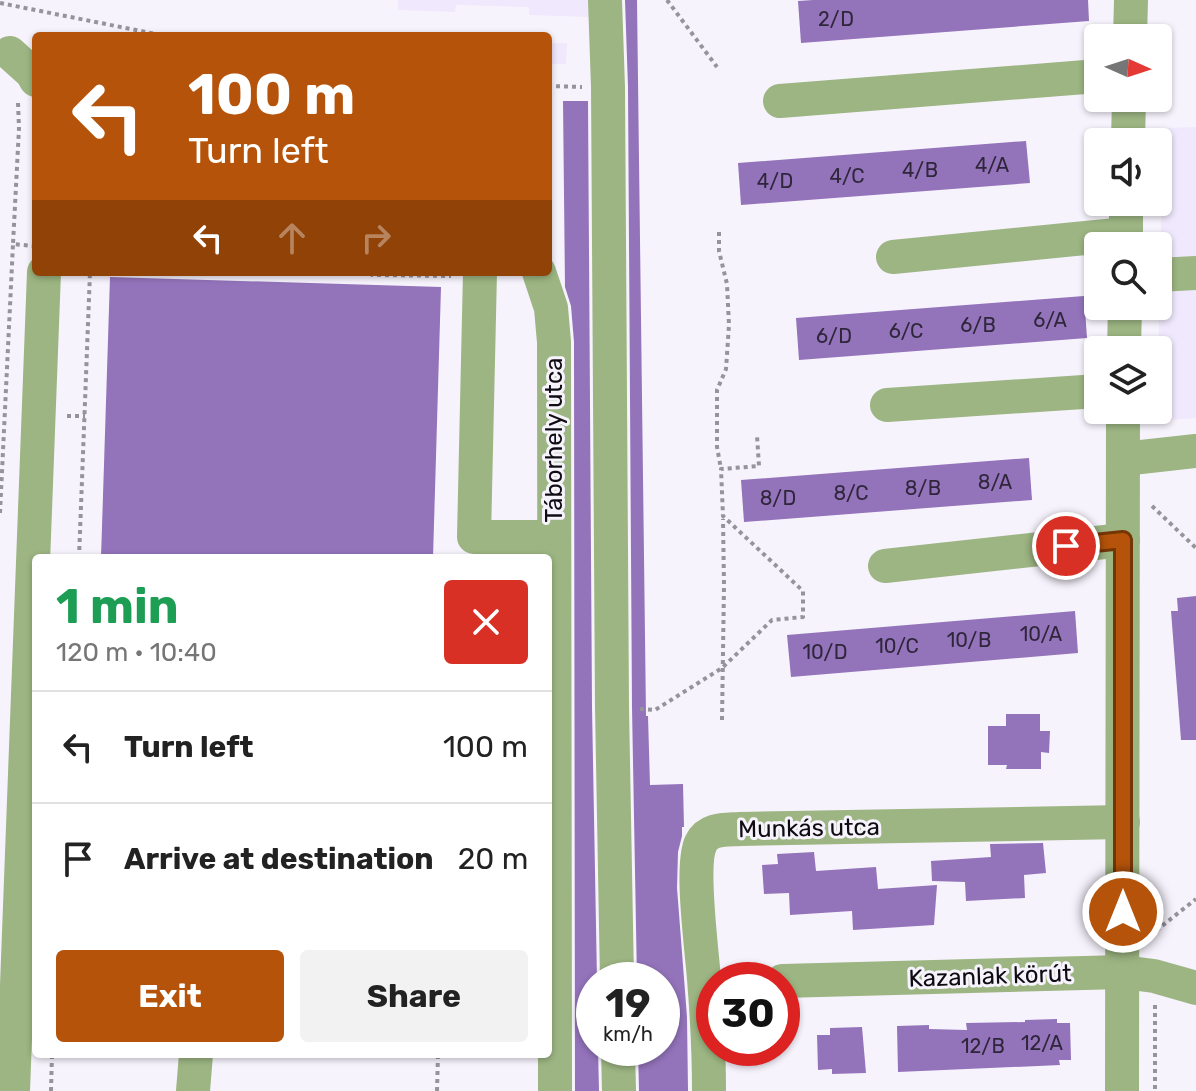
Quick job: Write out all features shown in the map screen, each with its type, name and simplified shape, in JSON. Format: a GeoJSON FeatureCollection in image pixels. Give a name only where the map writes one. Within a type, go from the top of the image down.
{"type":"FeatureCollection","features":[{"type":"Feature","properties":{"kind":"street"},"geometry":{"type":"LineString","coordinates":[[605,0],[617,962]]}},
{"type":"Feature","properties":{"kind":"street"},"geometry":{"type":"LineString","coordinates":[[1130,24],[1131,0]]}},
{"type":"Feature","properties":{"kind":"street"},"geometry":{"type":"LineString","coordinates":[[15,54],[32,73],[27,86]]}},
{"type":"Feature","properties":{"kind":"street"},"geometry":{"type":"LineString","coordinates":[[780,101],[1084,77]]}},
{"type":"Feature","properties":{"kind":"street"},"geometry":{"type":"LineString","coordinates":[[893,257],[1126,227]]}},
{"type":"Feature","properties":{"kind":"street"},"geometry":{"type":"LineString","coordinates":[[1172,274],[1196,273]]}},
{"type":"Feature","properties":{"kind":"street"},"geometry":{"type":"LineString","coordinates":[[33,554],[44,276]]}},
{"type":"Feature","properties":{"kind":"street"},"geometry":{"type":"LineString","coordinates":[[469,276],[474,537],[554,537]]}},
{"type":"Feature","properties":{"kind":"street","name":"Táborhely utca"},"geometry":{"type":"LineString","coordinates":[[540,276],[551,308],[554,342],[555,1091]]}},
{"type":"Feature","properties":{"kind":"street"},"geometry":{"type":"LineString","coordinates":[[887,405],[1084,392]]}},
{"type":"Feature","properties":{"kind":"street"},"geometry":{"type":"LineString","coordinates":[[1122,1091],[1123,424]]}},
{"type":"Feature","properties":{"kind":"street"},"geometry":{"type":"LineString","coordinates":[[1123,459],[1196,451]]}},
{"type":"Feature","properties":{"kind":"street"},"geometry":{"type":"LineString","coordinates":[[885,566],[1123,540]]}},
{"type":"Feature","properties":{"kind":"street"},"geometry":{"type":"LineString","coordinates":[[13,1091],[32,589]]}},
{"type":"Feature","properties":{"kind":"street","name":"Munkás utca"},"geometry":{"type":"LineString","coordinates":[[706,962],[698,900],[697,855],[707,834],[755,829],[1123,822]]}},
{"type":"Feature","properties":{"kind":"street","name":"Kazanlak körút"},"geometry":{"type":"LineString","coordinates":[[800,981],[1123,972],[1154,976],[1196,988]]}},
{"type":"Feature","properties":{"kind":"street"},"geometry":{"type":"LineString","coordinates":[[193,1091],[196,1058]]}},
{"type":"Feature","properties":{"kind":"street"},"geometry":{"type":"LineString","coordinates":[[618,1066],[619,1091]]}},
{"type":"Feature","properties":{"kind":"street","name":"Munkás utca"},"geometry":{"type":"LineString","coordinates":[[709,1066],[709,1091]]}},
{"type":"Feature","properties":{"kind":"path"},"geometry":{"type":"LineString","coordinates":[[667,0],[717,67]]}},
{"type":"Feature","properties":{"kind":"path"},"geometry":{"type":"LineString","coordinates":[[0,3],[146,32]]}},
{"type":"Feature","properties":{"kind":"path"},"geometry":{"type":"LineString","coordinates":[[0,513],[19,128],[27,86]]}},
{"type":"Feature","properties":{"kind":"path"},"geometry":{"type":"LineString","coordinates":[[719,232],[729,325],[726,369],[717,390],[717,447],[723,516],[722,720]]}},
{"type":"Feature","properties":{"kind":"path"},"geometry":{"type":"LineString","coordinates":[[13,244],[32,246]]}},
{"type":"Feature","properties":{"kind":"path"},"geometry":{"type":"LineString","coordinates":[[79,554],[90,276]]}},
{"type":"Feature","properties":{"kind":"path"},"geometry":{"type":"LineString","coordinates":[[721,469],[759,466],[757,436]]}},
{"type":"Feature","properties":{"kind":"path"},"geometry":{"type":"LineString","coordinates":[[1147,502],[1196,548]]}},
{"type":"Feature","properties":{"kind":"path"},"geometry":{"type":"LineString","coordinates":[[612,707],[655,710],[722,668],[772,620],[803,617],[803,591],[723,516]]}},
{"type":"Feature","properties":{"kind":"path"},"geometry":{"type":"LineString","coordinates":[[51,1091],[52,1058]]}},
{"type":"Feature","properties":{"kind":"path"},"geometry":{"type":"LineString","coordinates":[[437,1091],[438,1058]]}},
{"type":"Feature","properties":{"kind":"shaded area"},"geometry":{"type":"Polygon","coordinates":[[[398,0],[589,0],[589,17],[529,15],[529,7],[456,5],[455,12],[398,10],[398,0]]]}},
{"type":"Feature","properties":{"kind":"shaded area"},"geometry":{"type":"Polygon","coordinates":[[[552,43],[567,43],[566,64],[552,64],[552,43]]]}},
{"type":"Feature","properties":{"kind":"shaded area"},"geometry":{"type":"Polygon","coordinates":[[[1196,127],[1196,418],[1172,420],[1172,336],[1159,336],[1159,320],[1172,320],[1172,232],[1161,232],[1161,216],[1172,216],[1172,128],[1163,128],[1196,127]]]}},
{"type":"Feature","properties":{"kind":"building"},"geometry":{"type":"Polygon","coordinates":[[[625,0],[637,0],[646,716],[650,785],[683,784],[684,827],[678,852],[677,888],[687,1017],[688,1091],[639,1091],[638,1066],[680,1066],[680,962],[637,962],[625,0]]]}},
{"type":"Feature","properties":{"kind":"building"},"geometry":{"type":"Polygon","coordinates":[[[1088,0],[1089,21],[801,43],[798,1],[1088,0]]]}},
{"type":"Feature","properties":{"kind":"building"},"geometry":{"type":"Polygon","coordinates":[[[563,101],[588,101],[597,962],[576,962],[576,1066],[598,1066],[599,1091],[575,1091],[574,342],[571,306],[565,287],[563,101]]]}},
{"type":"Feature","properties":{"kind":"building"},"geometry":{"type":"Polygon","coordinates":[[[1026,141],[1030,183],[741,205],[738,163],[1026,141]]]}},
{"type":"Feature","properties":{"kind":"building"},"geometry":{"type":"Polygon","coordinates":[[[110,277],[441,287],[433,554],[101,554],[110,277]]]}},
{"type":"Feature","properties":{"kind":"building"},"geometry":{"type":"Polygon","coordinates":[[[1084,296],[1087,336],[799,360],[796,318],[1084,296]]]}},
{"type":"Feature","properties":{"kind":"building"},"geometry":{"type":"Polygon","coordinates":[[[1029,458],[1032,500],[744,522],[741,480],[1029,458]]]}},
{"type":"Feature","properties":{"kind":"building"},"geometry":{"type":"Polygon","coordinates":[[[1196,596],[1196,740],[1181,740],[1171,611],[1178,611],[1177,598],[1196,596]]]}},
{"type":"Feature","properties":{"kind":"building"},"geometry":{"type":"Polygon","coordinates":[[[1075,611],[1078,653],[791,677],[787,635],[1075,611]]]}},
{"type":"Feature","properties":{"kind":"building"},"geometry":{"type":"Polygon","coordinates":[[[1006,714],[1040,714],[1040,731],[1050,731],[1049,753],[1041,752],[1041,769],[1006,769],[1007,765],[988,765],[988,726],[1006,726],[1006,714]]]}},
{"type":"Feature","properties":{"kind":"building"},"geometry":{"type":"Polygon","coordinates":[[[1043,843],[1046,873],[1024,875],[1025,898],[966,901],[965,882],[932,881],[931,861],[991,857],[990,844],[1043,843]]]}},
{"type":"Feature","properties":{"kind":"building"},"geometry":{"type":"Polygon","coordinates":[[[814,852],[816,871],[876,867],[878,889],[937,885],[934,925],[853,930],[852,911],[790,915],[789,893],[764,894],[762,865],[778,864],[777,854],[814,852]]]}},
{"type":"Feature","properties":{"kind":"building"},"geometry":{"type":"Polygon","coordinates":[[[1057,1019],[1057,1023],[1070,1023],[1071,1060],[1059,1060],[1060,1065],[898,1072],[897,1026],[929,1025],[929,1029],[967,1030],[966,1023],[1057,1019]]]}},
{"type":"Feature","properties":{"kind":"building"},"geometry":{"type":"Polygon","coordinates":[[[862,1027],[866,1073],[832,1074],[832,1069],[818,1070],[817,1035],[830,1035],[830,1028],[862,1027]]]}},
{"type":"Feature","properties":{"kind":"route"},"geometry":{"type":"LineString","coordinates":[[1066,546],[1123,540],[1123,912]]}}]}
